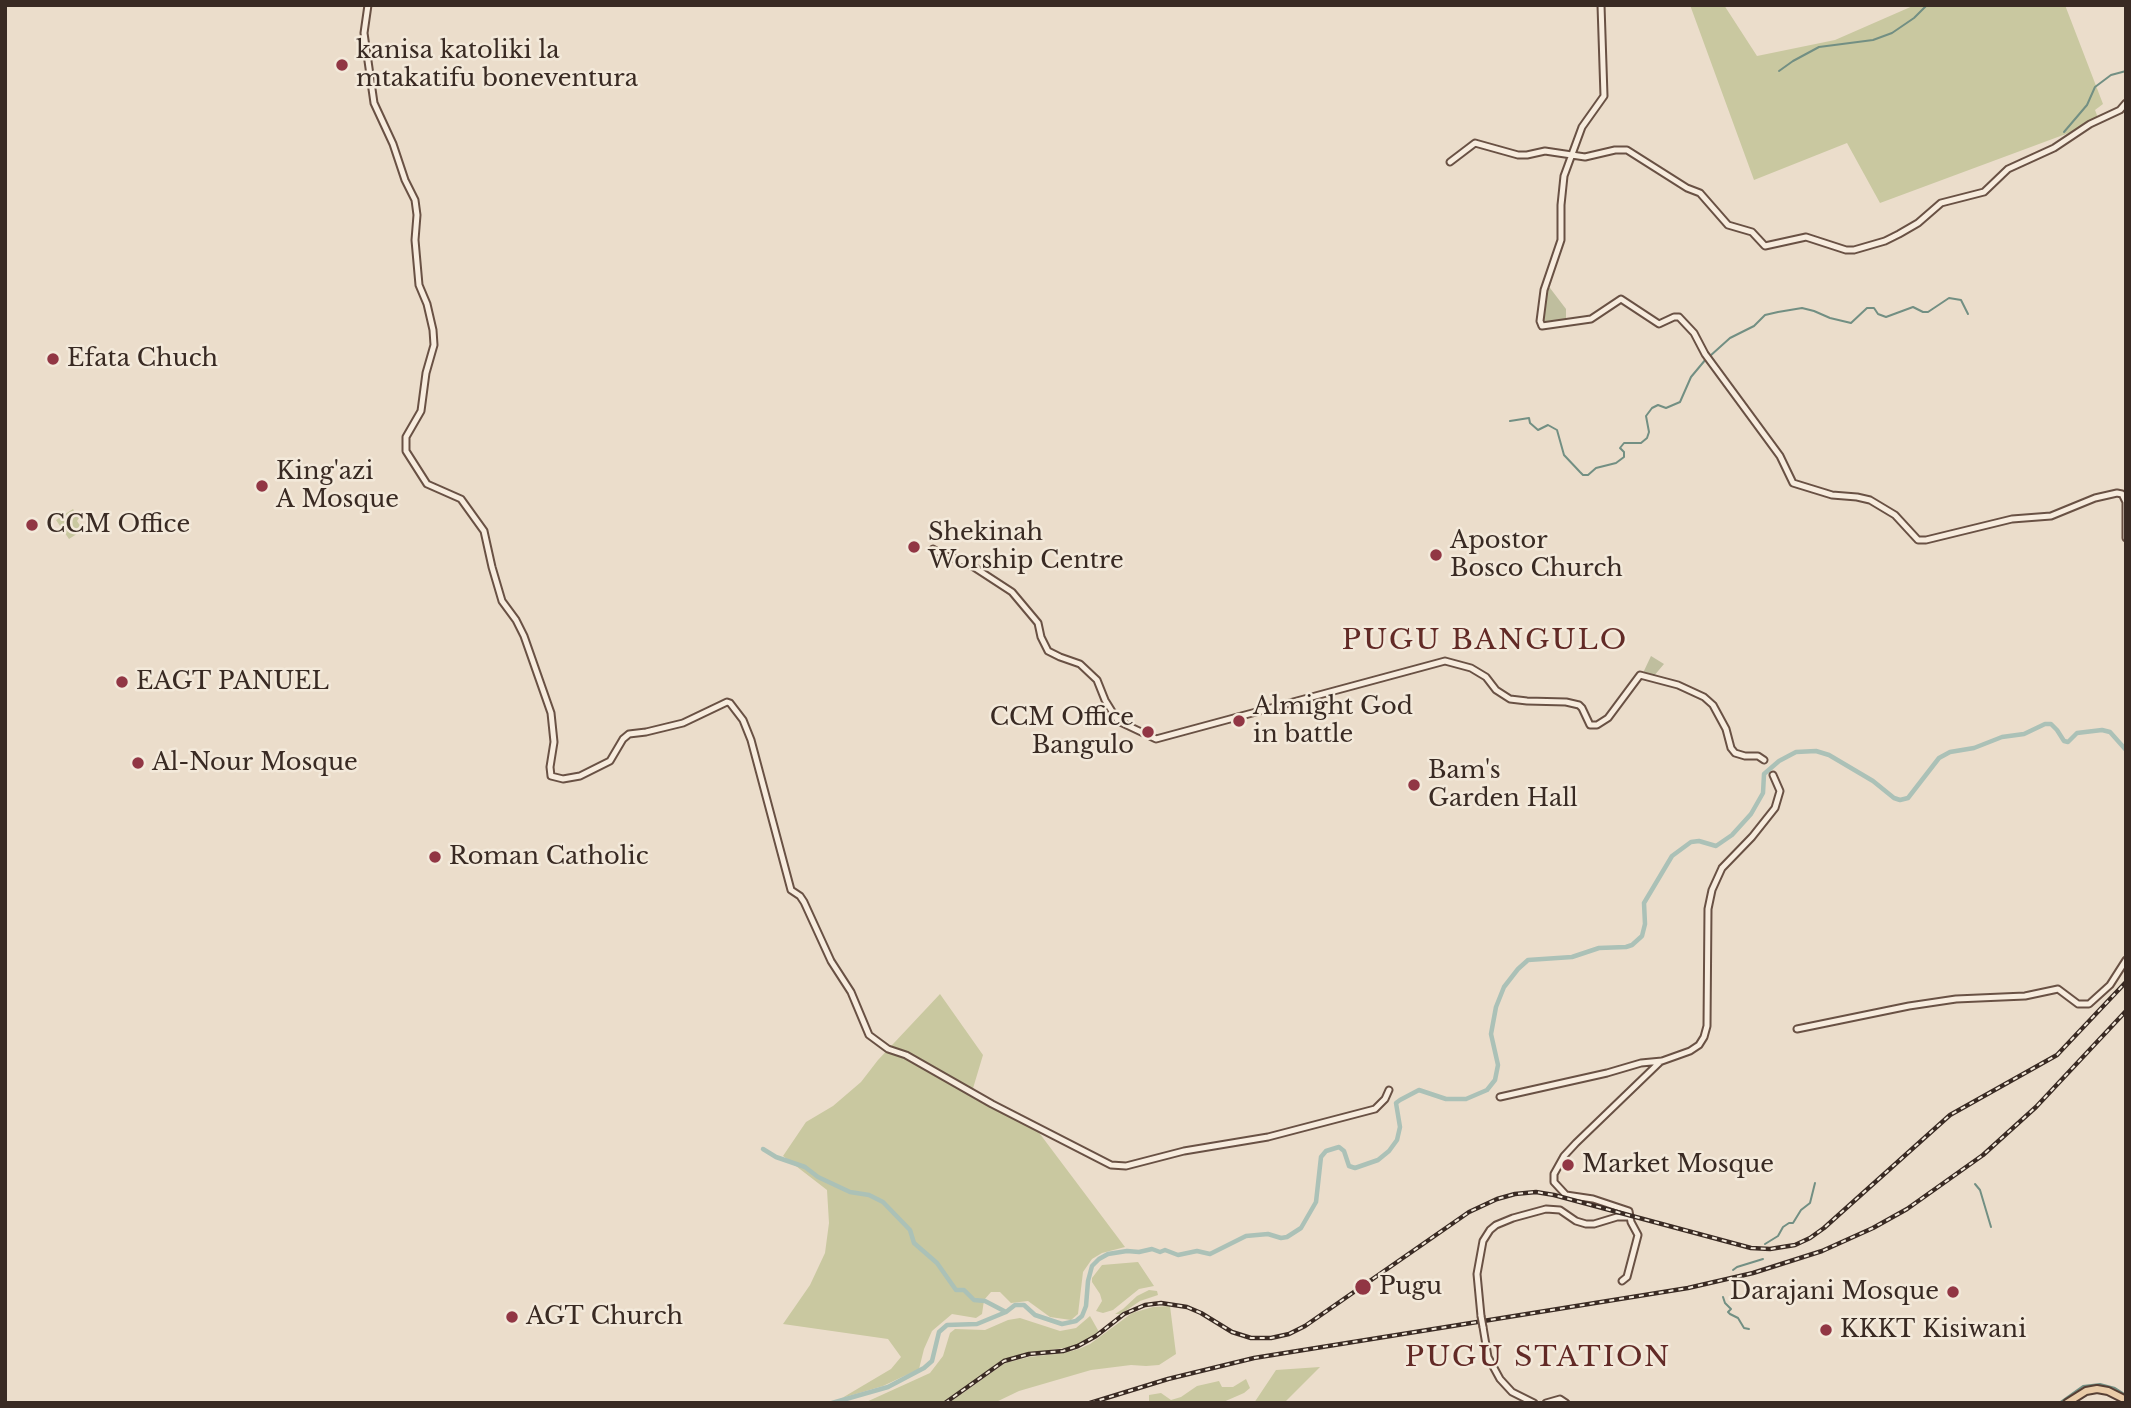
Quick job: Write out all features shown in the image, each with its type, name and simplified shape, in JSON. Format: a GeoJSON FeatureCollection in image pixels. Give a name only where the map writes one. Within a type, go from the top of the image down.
{"type":"FeatureCollection","features":[{"type":"Feature","properties":{"kind":"main road"},"geometry":{"type":"LineString","coordinates":[[2067,1403],[2085,1391],[2097,1389],[2126,1400]]}},
{"type":"Feature","properties":{"kind":"street"},"geometry":{"type":"LineString","coordinates":[[368,5],[365,33],[373,103],[415,200],[419,285],[429,313],[434,340],[421,411],[406,437],[405,451],[427,484],[461,499],[484,531],[503,604],[524,636],[551,713],[554,742],[551,776],[563,779],[580,776],[610,761],[629,734],[683,723],[730,703],[743,720],[751,740],[791,890],[802,899],[869,1035],[888,1049],[906,1055],[992,1104],[1111,1165],[1126,1166],[1184,1152],[1268,1137],[1375,1109],[1385,1099],[1389,1090]]}},
{"type":"Feature","properties":{"kind":"street"},"geometry":{"type":"LineString","coordinates":[[1601,5],[1604,96],[1581,127],[1563,178],[1560,247],[1544,290],[1541,324],[1547,326],[1591,319],[1621,299],[1659,324],[1674,317],[1681,318],[1780,456],[1793,483],[1832,495],[1857,496],[1870,500],[1895,515],[1918,540],[2005,520],[2051,516],[2095,498],[2117,494],[2122,494],[2126,502],[2126,538]]}},
{"type":"Feature","properties":{"kind":"street"},"geometry":{"type":"LineString","coordinates":[[1450,162],[1475,143],[1518,155],[1545,151],[1585,157],[1627,150],[1699,192],[1728,225],[1752,232],[1765,246],[1806,237],[1854,250],[1899,234],[1916,224],[1941,202],[1984,191],[2008,169],[2054,148],[2090,124],[2117,112],[2126,103]]}},
{"type":"Feature","properties":{"kind":"street"},"geometry":{"type":"LineString","coordinates":[[933,549],[967,562],[1012,592],[1037,621],[1048,651],[1080,664],[1097,680],[1118,721],[1156,739],[1445,661],[1471,668],[1486,677],[1496,690],[1510,699],[1578,705],[1590,725],[1597,725],[1608,718],[1640,675],[1678,685],[1704,696],[1709,701],[1720,716],[1735,753],[1758,756],[1764,760]]}},
{"type":"Feature","properties":{"kind":"street"},"geometry":{"type":"LineString","coordinates":[[1500,1097],[1641,1063],[1660,1062],[1699,1045],[1704,1037],[1707,1020],[1708,909],[1712,890],[1722,868],[1775,808],[1780,791],[1773,775]]}},
{"type":"Feature","properties":{"kind":"street"},"geometry":{"type":"LineString","coordinates":[[1797,1029],[1909,1006],[1956,999],[2025,996],[2059,989],[2078,1004],[2089,1004],[2110,985],[2126,960]]}},
{"type":"Feature","properties":{"kind":"street"},"geometry":{"type":"LineString","coordinates":[[1622,1281],[1627,1277],[1638,1235],[1630,1213],[1587,1198],[1566,1195],[1554,1182],[1555,1168],[1576,1143],[1660,1062]]}},
{"type":"Feature","properties":{"kind":"street"},"geometry":{"type":"LineString","coordinates":[[1534,1403],[1512,1392],[1500,1379],[1488,1357],[1476,1274],[1486,1236],[1503,1221],[1546,1209],[1560,1210],[1586,1224],[1630,1217]]}},
{"type":"Feature","properties":{"kind":"street"},"geometry":{"type":"LineString","coordinates":[[1546,1403],[1560,1399],[1566,1403]]}},
{"type":"Feature","properties":{"kind":"green space"},"geometry":{"type":"Polygon","coordinates":[[[1690,5],[1724,5],[1757,56],[1835,40],[1915,5],[2065,5],[2103,104],[2095,110],[2098,118],[2074,131],[1880,203],[1847,143],[1754,180],[1690,5]]]}},
{"type":"Feature","properties":{"kind":"green space"},"geometry":{"type":"Polygon","coordinates":[[[1547,287],[1566,309],[1566,319],[1543,322],[1547,287]]]}},
{"type":"Feature","properties":{"kind":"green space"},"geometry":{"type":"Polygon","coordinates":[[[73,509],[83,530],[69,539],[56,520],[73,509]]]}},
{"type":"Feature","properties":{"kind":"green space"},"geometry":{"type":"Polygon","coordinates":[[[1651,656],[1664,664],[1653,677],[1643,673],[1651,656]]]}},
{"type":"Feature","properties":{"kind":"green space"},"geometry":{"type":"Polygon","coordinates":[[[940,994],[983,1055],[971,1095],[1037,1130],[1125,1247],[1102,1253],[1092,1259],[1083,1272],[1078,1314],[1071,1320],[1050,1317],[1028,1301],[1011,1303],[1000,1292],[991,1292],[984,1300],[982,1314],[976,1318],[952,1314],[932,1331],[919,1369],[883,1386],[842,1398],[891,1369],[901,1357],[888,1339],[783,1324],[810,1285],[825,1253],[829,1223],[827,1190],[783,1156],[806,1122],[833,1106],[861,1082],[940,994]]]}},
{"type":"Feature","properties":{"kind":"green space"},"geometry":{"type":"Polygon","coordinates":[[[1138,1262],[1154,1286],[1139,1289],[1113,1310],[1103,1313],[1096,1311],[1102,1301],[1092,1278],[1102,1265],[1138,1262]]]}},
{"type":"Feature","properties":{"kind":"green space"},"geometry":{"type":"Polygon","coordinates":[[[1149,1290],[1157,1291],[1158,1295],[1140,1301],[1121,1314],[1115,1314],[1137,1296],[1149,1290]]]}},
{"type":"Feature","properties":{"kind":"green space"},"geometry":{"type":"Polygon","coordinates":[[[1170,1306],[1176,1354],[1159,1365],[1091,1370],[1019,1391],[994,1403],[949,1403],[1005,1363],[1079,1349],[1132,1313],[1170,1306]]]}},
{"type":"Feature","properties":{"kind":"green space"},"geometry":{"type":"Polygon","coordinates":[[[1090,1316],[1099,1332],[1088,1340],[1071,1347],[1004,1359],[942,1403],[864,1403],[930,1373],[943,1356],[950,1333],[955,1329],[985,1330],[1020,1318],[1060,1331],[1076,1328],[1090,1316]]]}},
{"type":"Feature","properties":{"kind":"green space"},"geometry":{"type":"Polygon","coordinates":[[[1320,1367],[1284,1403],[1254,1403],[1276,1370],[1320,1367]]]}},
{"type":"Feature","properties":{"kind":"green space"},"geometry":{"type":"Polygon","coordinates":[[[1246,1379],[1250,1388],[1221,1403],[1149,1403],[1149,1395],[1161,1393],[1171,1400],[1197,1386],[1219,1381],[1222,1387],[1233,1387],[1246,1379]]]}},
{"type":"Feature","properties":{"kind":"waterway"},"geometry":{"type":"LineString","coordinates":[[1779,71],[1819,47],[1873,40],[1892,33],[1927,5]]}},
{"type":"Feature","properties":{"kind":"waterway"},"geometry":{"type":"LineString","coordinates":[[2064,132],[2087,105],[2095,87],[2111,75],[2126,71]]}},
{"type":"Feature","properties":{"kind":"waterway"},"geometry":{"type":"LineString","coordinates":[[1710,356],[1730,338],[1754,326],[1765,315],[1802,308],[1851,323],[1867,308],[1874,308],[1878,314],[1886,317],[1913,307],[1928,312],[1949,298],[1961,300],[1968,314]]}},
{"type":"Feature","properties":{"kind":"waterway"},"geometry":{"type":"LineString","coordinates":[[1510,421],[1529,418],[1530,423],[1538,430],[1548,425],[1557,430],[1564,455],[1583,475],[1588,475],[1596,468],[1616,463],[1624,457],[1620,448],[1624,443],[1641,443],[1647,438],[1649,432],[1646,416],[1658,405],[1666,408],[1680,402],[1691,377],[1706,359]]}},
{"type":"Feature","properties":{"kind":"waterway"},"geometry":{"type":"LineString","coordinates":[[832,1403],[888,1387],[924,1368],[932,1361],[939,1332],[947,1325],[977,1324],[1006,1312],[1015,1305],[1024,1305],[1035,1315],[1062,1324],[1076,1321],[1082,1316],[1086,1306],[1092,1266],[1108,1254],[1152,1249],[1178,1255],[1197,1251],[1210,1254],[1246,1236],[1268,1234],[1281,1238],[1301,1228],[1316,1202],[1321,1157],[1326,1151],[1339,1147],[1344,1151],[1349,1166],[1355,1168],[1378,1160],[1397,1140],[1400,1127],[1396,1103],[1400,1100],[1419,1090],[1446,1099],[1466,1099],[1487,1090],[1495,1080],[1498,1065],[1491,1034],[1496,1007],[1504,987],[1518,969],[1528,960],[1572,957],[1599,948],[1632,945],[1642,936],[1645,924],[1644,903],[1672,856],[1691,842],[1699,841],[1716,846],[1732,835],[1751,814],[1763,793],[1764,774],[1779,761],[1796,752],[1816,751],[1829,755],[1900,800],[1908,798],[1939,758],[1950,752],[1974,748],[2002,737],[2024,734],[2045,724],[2051,724],[2064,741],[2068,742],[2077,733],[2102,730],[2110,732],[2126,750]]}},
{"type":"Feature","properties":{"kind":"waterway"},"geometry":{"type":"LineString","coordinates":[[763,1149],[776,1157],[805,1167],[818,1177],[850,1192],[869,1195],[883,1202],[910,1230],[914,1243],[937,1263],[956,1290],[964,1290],[974,1300],[985,1301],[1006,1312]]}},
{"type":"Feature","properties":{"kind":"waterway"},"geometry":{"type":"LineString","coordinates":[[1765,1244],[1778,1236],[1783,1227],[1793,1223],[1801,1210],[1810,1203],[1815,1183]]}},
{"type":"Feature","properties":{"kind":"waterway"},"geometry":{"type":"LineString","coordinates":[[1975,1184],[1980,1190],[1991,1227]]}},
{"type":"Feature","properties":{"kind":"waterway"},"geometry":{"type":"LineString","coordinates":[[1733,1270],[1763,1259]]}},
{"type":"Feature","properties":{"kind":"waterway"},"geometry":{"type":"LineString","coordinates":[[1723,1297],[1731,1309],[1728,1312],[1738,1318],[1744,1328],[1749,1329]]}},
{"type":"Feature","properties":{"kind":"waterway"},"geometry":{"type":"LineString","coordinates":[[2059,1403],[2083,1386],[2100,1384],[2115,1388],[2126,1395]]}},
{"type":"Feature","properties":{"kind":"railway"},"geometry":{"type":"LineString","coordinates":[[945,1403],[1004,1361],[1078,1346],[1124,1314],[1145,1305],[1161,1303],[1187,1307],[1232,1332],[1251,1338],[1289,1334],[1305,1326],[1469,1212],[1515,1194],[1536,1192],[1554,1195],[1751,1248],[1770,1249],[1795,1245],[1824,1228],[1950,1115],[2057,1055],[2126,982]]}},
{"type":"Feature","properties":{"kind":"railway"},"geometry":{"type":"LineString","coordinates":[[1090,1403],[1168,1379],[1254,1358],[1688,1288],[1753,1273],[1822,1251],[1907,1209],[1983,1155],[2036,1107],[2126,1011]]}},
{"type":"Feature","properties":{"kind":"place","name":"kanisa katoliki la mtakatifu boneventura"},"geometry":{"type":"Point","coordinates":[342,65]}},
{"type":"Feature","properties":{"kind":"place","name":"Efata Chuch"},"geometry":{"type":"Point","coordinates":[53,359]}},
{"type":"Feature","properties":{"kind":"place","name":"King'azi A Mosque"},"geometry":{"type":"Point","coordinates":[262,486]}},
{"type":"Feature","properties":{"kind":"place","name":"CCM Office"},"geometry":{"type":"Point","coordinates":[32,525]}},
{"type":"Feature","properties":{"kind":"place","name":"Shekinah Worship Centre"},"geometry":{"type":"Point","coordinates":[914,547]}},
{"type":"Feature","properties":{"kind":"place","name":"Apostor Bosco Church"},"geometry":{"type":"Point","coordinates":[1436,555]}},
{"type":"Feature","properties":{"kind":"place","name":"EAGT PANUEL"},"geometry":{"type":"Point","coordinates":[122,682]}},
{"type":"Feature","properties":{"kind":"place","name":"Almight God in battle"},"geometry":{"type":"Point","coordinates":[1239,721]}},
{"type":"Feature","properties":{"kind":"place","name":"CCM Office Bangulo"},"geometry":{"type":"Point","coordinates":[1148,732]}},
{"type":"Feature","properties":{"kind":"place","name":"Al-Nour Mosque"},"geometry":{"type":"Point","coordinates":[138,763]}},
{"type":"Feature","properties":{"kind":"place","name":"Bam's Garden Hall"},"geometry":{"type":"Point","coordinates":[1414,785]}},
{"type":"Feature","properties":{"kind":"place","name":"Roman Catholic"},"geometry":{"type":"Point","coordinates":[435,857]}},
{"type":"Feature","properties":{"kind":"place","name":"Market Mosque"},"geometry":{"type":"Point","coordinates":[1568,1165]}},
{"type":"Feature","properties":{"kind":"place","name":"Pugu"},"geometry":{"type":"Point","coordinates":[1363,1287]}},
{"type":"Feature","properties":{"kind":"place","name":"Darajani Mosque"},"geometry":{"type":"Point","coordinates":[1953,1292]}},
{"type":"Feature","properties":{"kind":"place","name":"AGT Church"},"geometry":{"type":"Point","coordinates":[512,1317]}},
{"type":"Feature","properties":{"kind":"place","name":"KKKT Kisiwani"},"geometry":{"type":"Point","coordinates":[1826,1330]}},
{"type":"Feature","properties":{"kind":"district","name":"PUGU BANGULO"},"geometry":{"type":"Point","coordinates":[1485,641]}},
{"type":"Feature","properties":{"kind":"district","name":"PUGU STATION"},"geometry":{"type":"Point","coordinates":[1538,1358]}}]}
